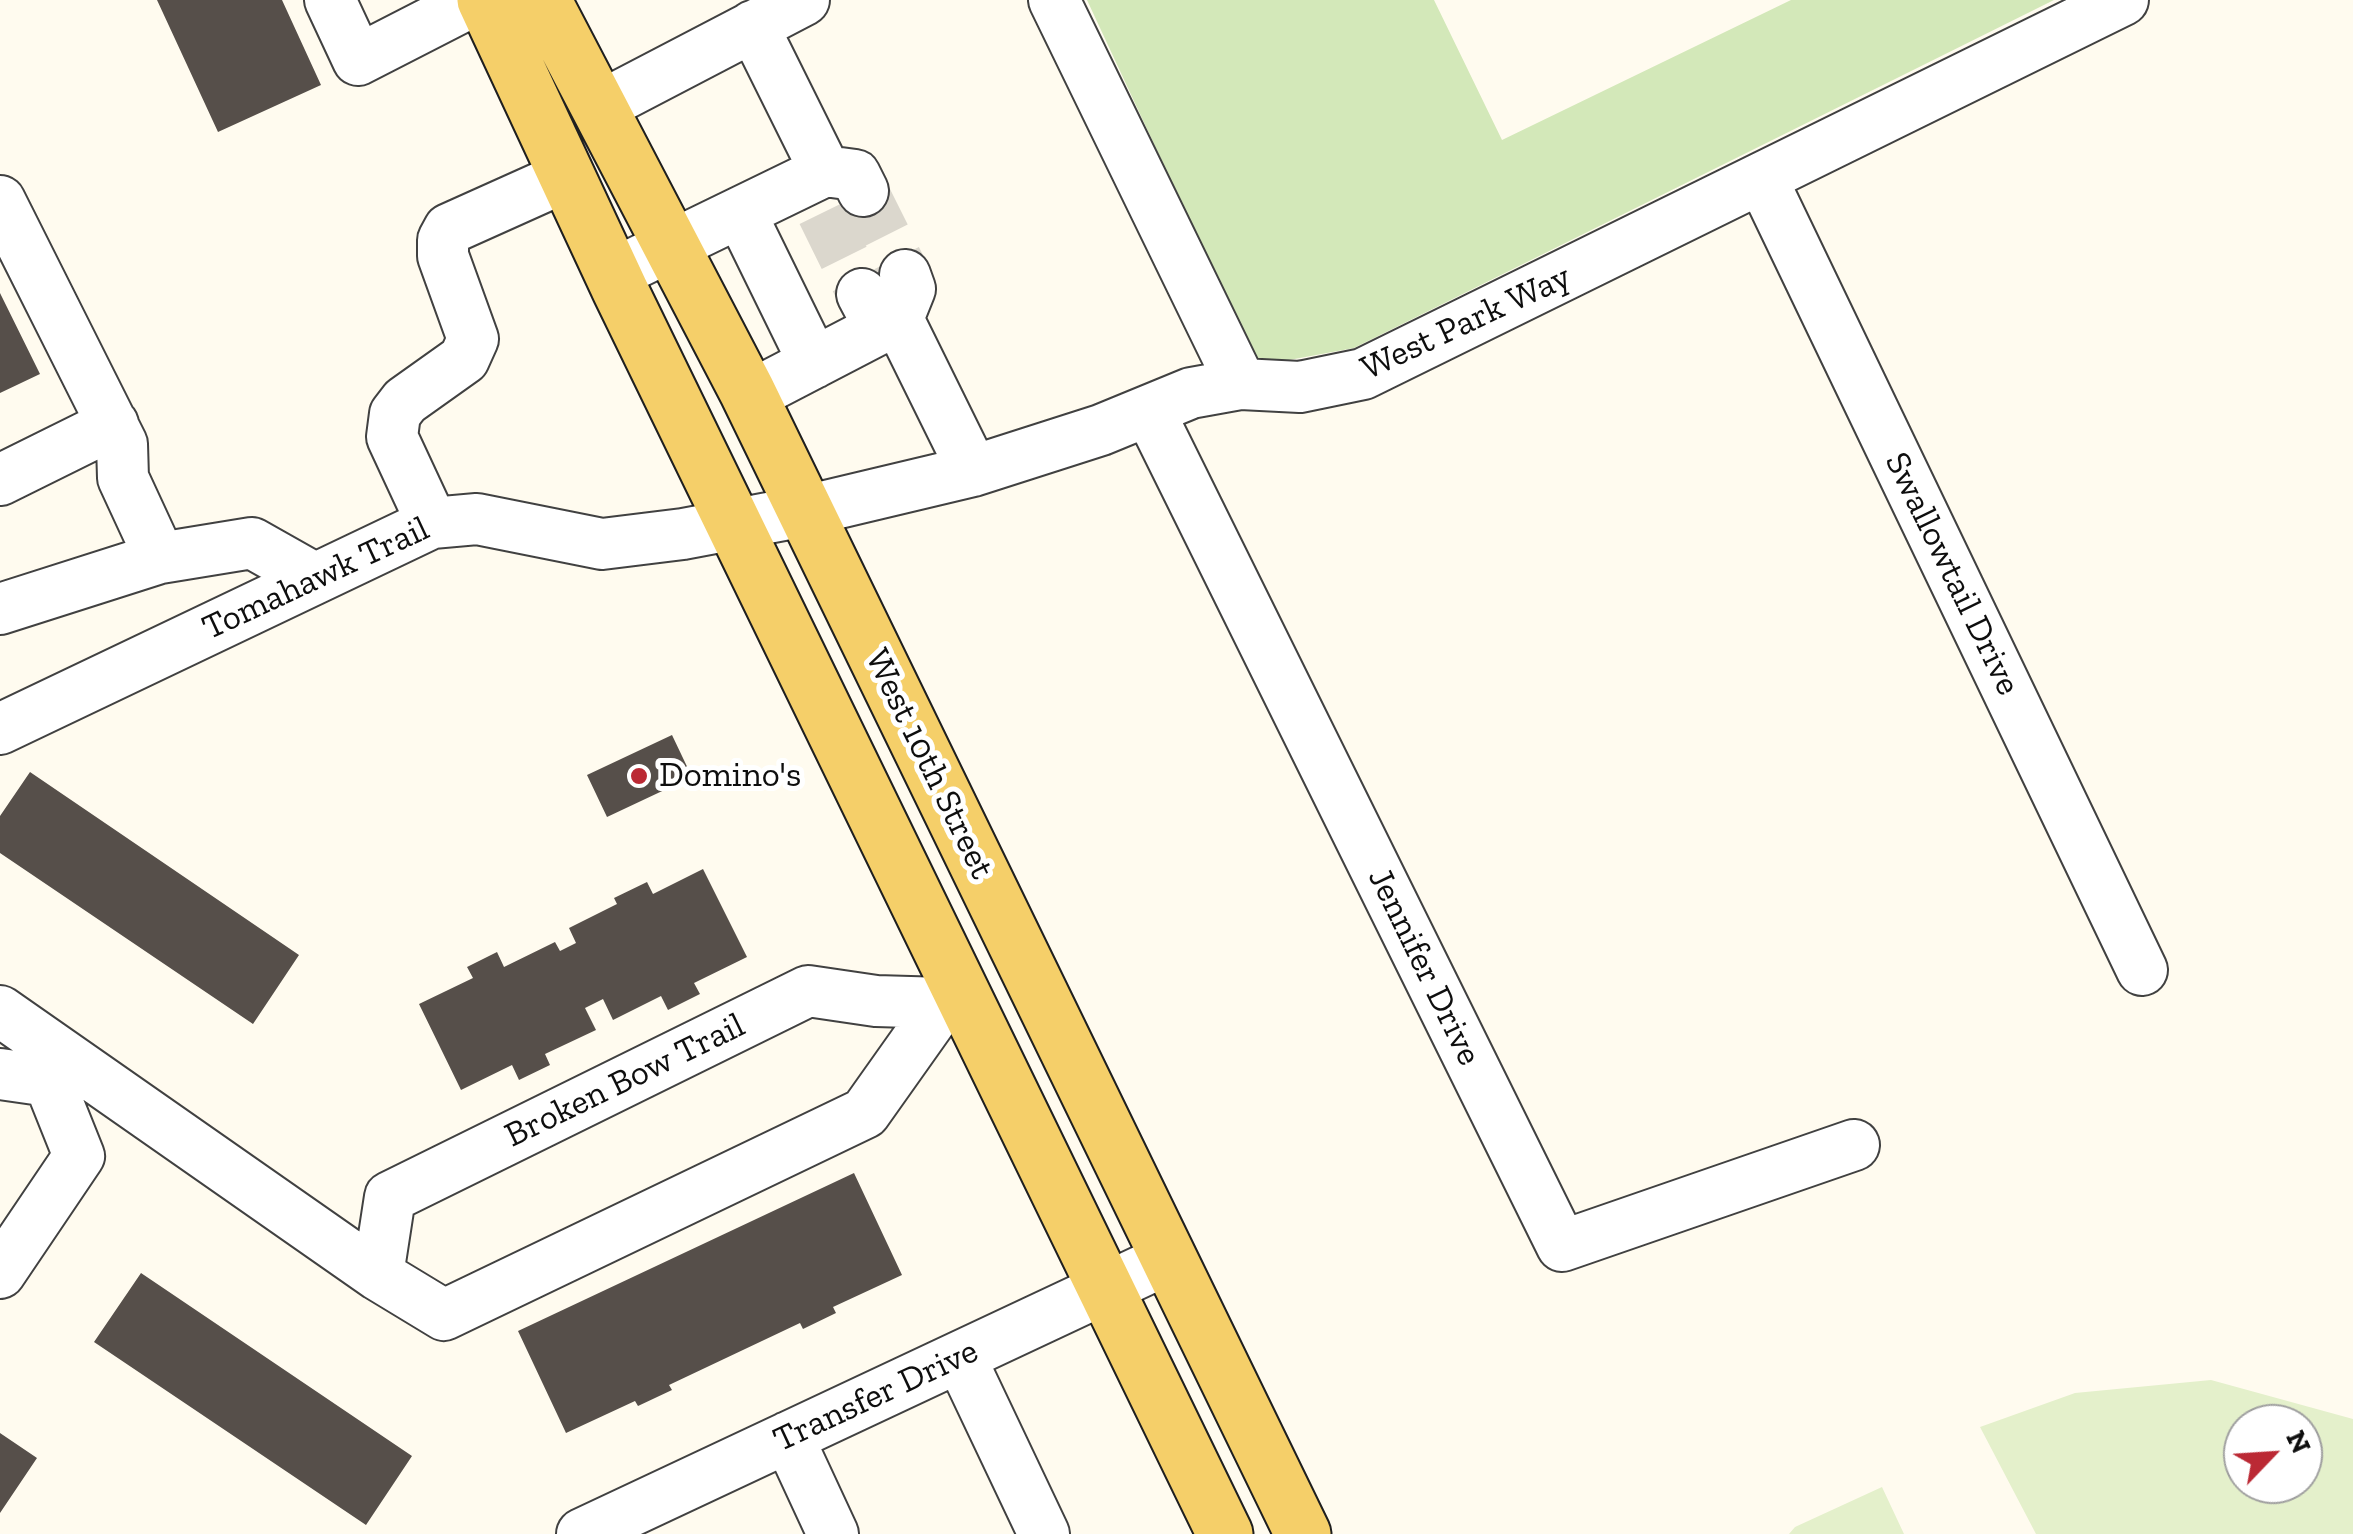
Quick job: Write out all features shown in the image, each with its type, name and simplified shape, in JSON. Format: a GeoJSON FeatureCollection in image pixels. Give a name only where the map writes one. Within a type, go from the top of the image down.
{"type":"FeatureCollection","features":[{"type":"Feature","properties":{"kind":"main road","name":"West 10th Street"},"geometry":{"type":"LineString","coordinates":[[485,0],[613,274],[769,518],[1170,1258],[1304,1534]]}},
{"type":"Feature","properties":{"kind":"main road","name":"West 10th Street"},"geometry":{"type":"LineString","coordinates":[[542,0],[750,396],[769,518],[953,998],[1105,1289],[1225,1534]]}},
{"type":"Feature","properties":{"kind":"street"},"geometry":{"type":"LineString","coordinates":[[339,3],[358,60],[425,11],[475,0]]}},
{"type":"Feature","properties":{"kind":"street"},"geometry":{"type":"LineString","coordinates":[[599,107],[804,0]]}},
{"type":"Feature","properties":{"kind":"street"},"geometry":{"type":"LineString","coordinates":[[1054,0],[1241,384]]}},
{"type":"Feature","properties":{"kind":"street","name":"West Park Way"},"geometry":{"type":"LineString","coordinates":[[769,518],[973,470],[1191,393],[1241,384],[1300,387],[1363,374],[2123,0]]}},
{"type":"Feature","properties":{"kind":"street"},"geometry":{"type":"LineString","coordinates":[[613,274],[741,214],[837,192],[754,26]]}},
{"type":"Feature","properties":{"kind":"street"},"geometry":{"type":"LineString","coordinates":[[432,523],[392,438],[395,414],[406,400],[464,359],[473,339],[443,256],[443,240],[449,229],[567,176]]}},
{"type":"Feature","properties":{"kind":"street","name":"Swallowtail Drive"},"geometry":{"type":"LineString","coordinates":[[1762,179],[2142,970]]}},
{"type":"Feature","properties":{"kind":"street"},"geometry":{"type":"LineString","coordinates":[[0,201],[122,444],[123,478],[160,558]]}},
{"type":"Feature","properties":{"kind":"street"},"geometry":{"type":"LineString","coordinates":[[741,214],[814,363]]}},
{"type":"Feature","properties":{"kind":"street"},"geometry":{"type":"LineString","coordinates":[[750,396],[814,363],[888,296],[973,470]]}},
{"type":"Feature","properties":{"kind":"street","name":"Jennifer Drive"},"geometry":{"type":"LineString","coordinates":[[1149,411],[1562,1246],[1854,1145]]}},
{"type":"Feature","properties":{"kind":"street"},"geometry":{"type":"LineString","coordinates":[[0,480],[112,424]]}},
{"type":"Feature","properties":{"kind":"street","name":"Tomahawk Trail"},"geometry":{"type":"LineString","coordinates":[[0,730],[432,523],[476,518],[602,544],[769,518]]}},
{"type":"Feature","properties":{"kind":"street"},"geometry":{"type":"LineString","coordinates":[[0,610],[160,558],[252,544],[314,578]]}},
{"type":"Feature","properties":{"kind":"street","name":"Broken Bow Trail"},"geometry":{"type":"LineString","coordinates":[[378,1275],[390,1197],[808,991],[876,1002],[953,998]]}},
{"type":"Feature","properties":{"kind":"street"},"geometry":{"type":"LineString","coordinates":[[0,1011],[58,1070],[444,1314],[865,1113],[953,998]]}},
{"type":"Feature","properties":{"kind":"street"},"geometry":{"type":"LineString","coordinates":[[0,1074],[58,1070]]}},
{"type":"Feature","properties":{"kind":"street"},"geometry":{"type":"LineString","coordinates":[[0,1273],[79,1156],[58,1070]]}},
{"type":"Feature","properties":{"kind":"street","name":"Transfer Drive"},"geometry":{"type":"LineString","coordinates":[[582,1534],[1170,1258]]}},
{"type":"Feature","properties":{"kind":"street"},"geometry":{"type":"LineString","coordinates":[[960,1357],[1044,1534]]}},
{"type":"Feature","properties":{"kind":"street"},"geometry":{"type":"LineString","coordinates":[[788,1437],[834,1534]]}},
{"type":"Feature","properties":{"kind":"green space"},"geometry":{"type":"Polygon","coordinates":[[[1087,0],[1434,0],[1502,140],[1791,0],[2054,0],[1354,348],[1262,365],[1247,344],[1087,0]]]}},
{"type":"Feature","properties":{"kind":"green space"},"geometry":{"type":"Polygon","coordinates":[[[2211,1380],[2298,1404],[2223,1404],[2223,1504],[2323,1504],[2323,1411],[2353,1419],[2353,1534],[2036,1534],[1980,1427],[2075,1393],[2211,1380]]]}},
{"type":"Feature","properties":{"kind":"green space"},"geometry":{"type":"Polygon","coordinates":[[[1882,1487],[1904,1534],[1789,1534],[1795,1527],[1882,1487]]]}},
{"type":"Feature","properties":{"kind":"building"},"geometry":{"type":"Polygon","coordinates":[[[157,0],[282,0],[321,85],[218,132],[157,0]]]}},
{"type":"Feature","properties":{"kind":"building"},"geometry":{"type":"Polygon","coordinates":[[[0,293],[40,374],[0,393],[0,293]]]}},
{"type":"Feature","properties":{"kind":"building","name":"Domino's"},"geometry":{"type":"Polygon","coordinates":[[[672,735],[692,777],[607,817],[587,775],[672,735]]]}},
{"type":"Feature","properties":{"kind":"building"},"geometry":{"type":"Polygon","coordinates":[[[30,772],[299,955],[253,1024],[0,853],[0,816],[30,772]]]}},
{"type":"Feature","properties":{"kind":"building"},"geometry":{"type":"Polygon","coordinates":[[[703,869],[747,957],[694,983],[700,994],[668,1010],[661,996],[613,1020],[603,999],[585,1008],[596,1030],[545,1054],[550,1065],[519,1080],[512,1065],[461,1090],[419,1004],[473,978],[467,967],[497,952],[504,967],[555,942],[560,951],[576,943],[569,928],[617,904],[614,898],[647,882],[653,894],[703,869]]]}},
{"type":"Feature","properties":{"kind":"building"},"geometry":{"type":"Polygon","coordinates":[[[854,1173],[902,1275],[833,1307],[836,1313],[803,1329],[800,1323],[669,1385],[672,1390],[638,1406],[635,1401],[566,1433],[518,1331],[854,1173]]]}},
{"type":"Feature","properties":{"kind":"building"},"geometry":{"type":"Polygon","coordinates":[[[141,1273],[412,1456],[366,1525],[94,1342],[141,1273]]]}},
{"type":"Feature","properties":{"kind":"building"},"geometry":{"type":"Polygon","coordinates":[[[0,1433],[37,1458],[0,1513],[0,1433]]]}},
{"type":"Feature","properties":{"kind":"tunnel"},"geometry":{"type":"LineString","coordinates":[[863,191],[905,275]]}},
{"type":"Feature","properties":{"kind":"tunnel"},"geometry":{"type":"LineString","coordinates":[[822,213],[862,294]]}},
{"type":"Feature","properties":{"kind":"place","name":"Domino's"},"geometry":{"type":"Point","coordinates":[639,776]}}]}
